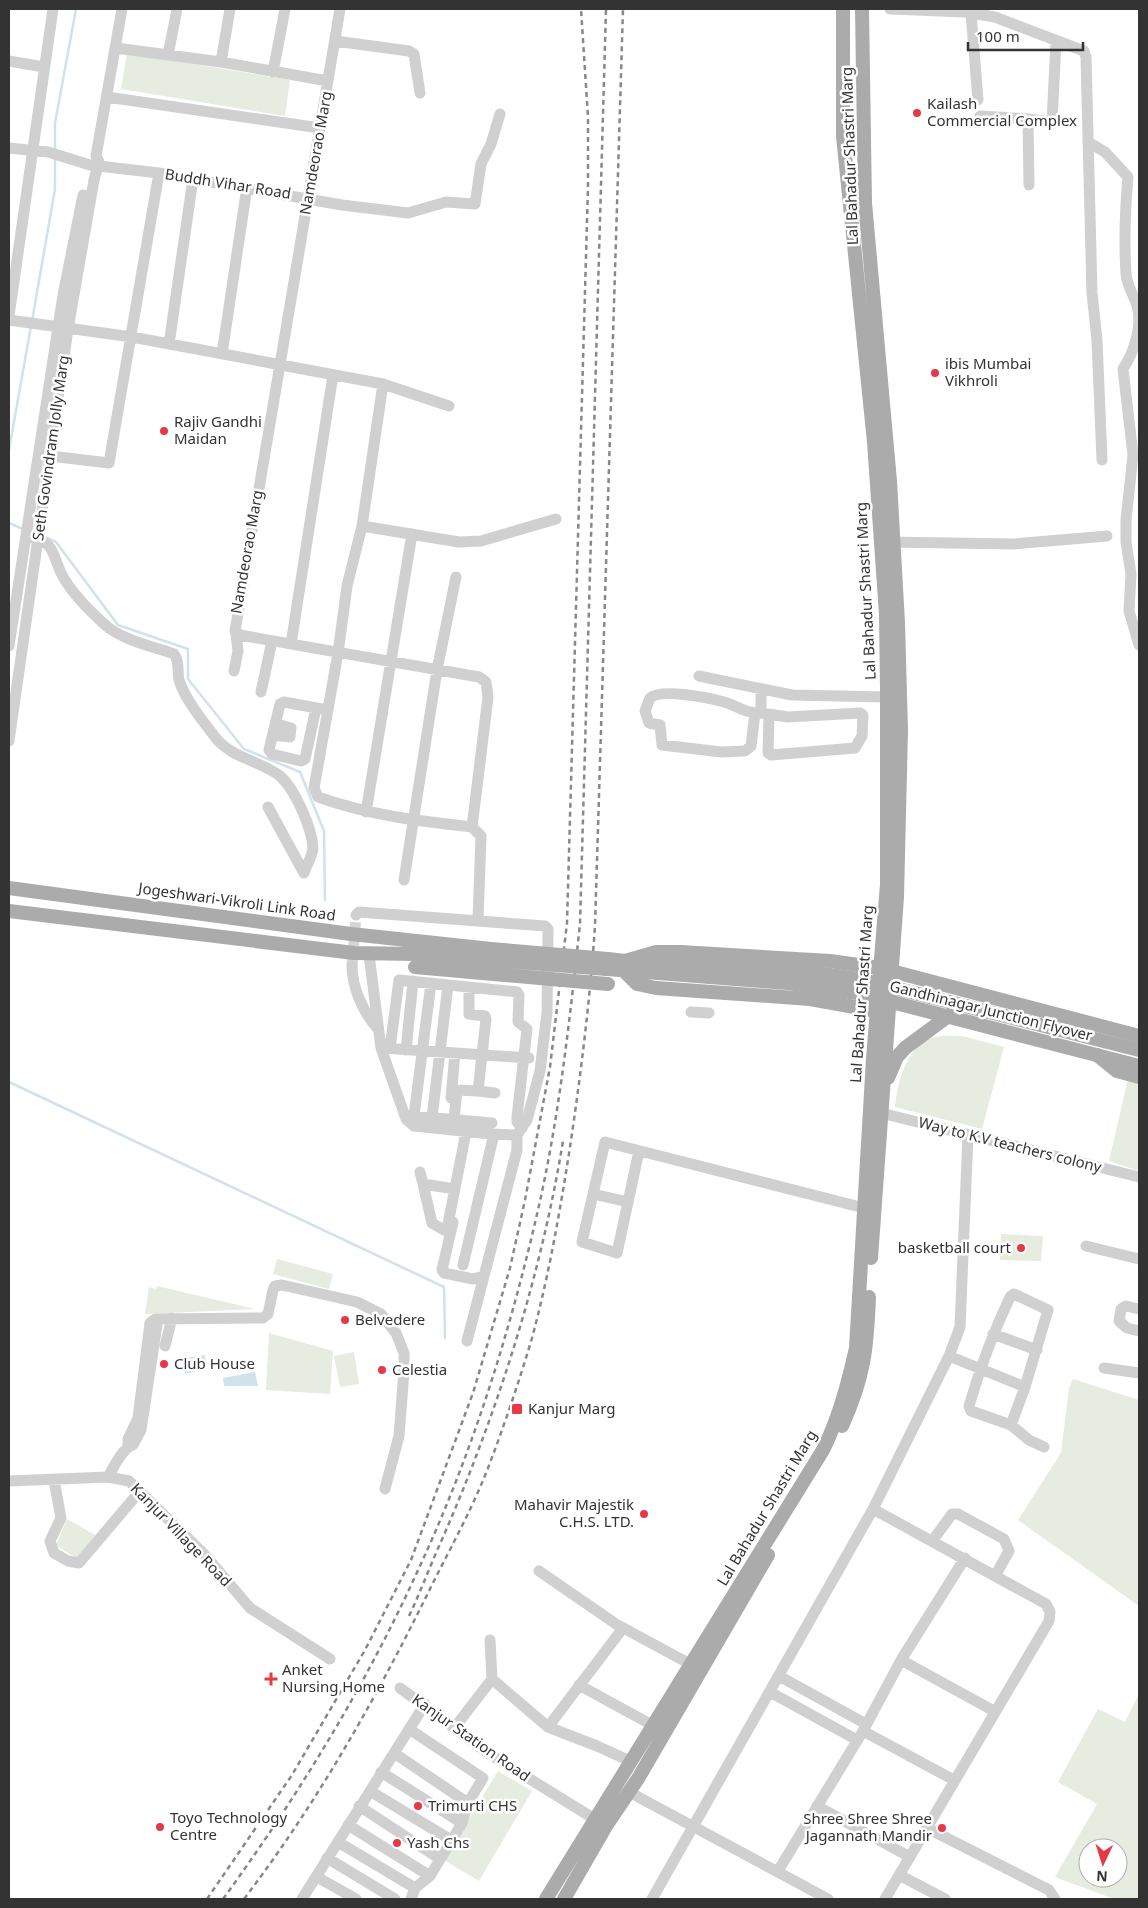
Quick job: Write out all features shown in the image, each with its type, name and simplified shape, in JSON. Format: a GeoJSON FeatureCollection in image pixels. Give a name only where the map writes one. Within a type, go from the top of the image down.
{"type":"FeatureCollection","features":[{"type":"Feature","properties":{"kind":"main road","name":"Lal Bahadur Shastri Marg"},"geometry":{"type":"LineString","coordinates":[[843,9],[843,136],[875,386]]}},
{"type":"Feature","properties":{"kind":"main road","name":"Lal Bahadur Shastri Marg"},"geometry":{"type":"LineString","coordinates":[[564,1899],[630,1761],[803,1484],[832,1431],[848,1383],[856,1348],[864,1208],[886,970],[901,730],[898,624],[887,542],[864,203],[862,9]]}},
{"type":"Feature","properties":{"kind":"main road"},"geometry":{"type":"LineString","coordinates":[[845,152],[864,152]]}},
{"type":"Feature","properties":{"kind":"main road","name":"Lal Bahadur Shastri Marg"},"geometry":{"type":"LineString","coordinates":[[887,542],[887,697],[892,884]]}},
{"type":"Feature","properties":{"kind":"main road","name":"Jogeshwari-Vikroli Link Road"},"geometry":{"type":"LineString","coordinates":[[9,888],[461,946],[491,944],[608,959]]}},
{"type":"Feature","properties":{"kind":"main road"},"geometry":{"type":"LineString","coordinates":[[9,912],[376,954],[414,968],[608,984],[625,966],[656,952],[830,961],[886,970],[1139,1036]]}},
{"type":"Feature","properties":{"kind":"main road"},"geometry":{"type":"LineString","coordinates":[[414,968],[608,959],[625,966],[637,984],[656,988],[810,999],[883,1009],[907,1000],[955,1011],[1087,1048],[1117,1071],[1139,1077]]}},
{"type":"Feature","properties":{"kind":"main road","name":"Gandhinagar Junction Flyover"},"geometry":{"type":"LineString","coordinates":[[608,959],[625,966],[791,977],[859,979],[1139,1050]]}},
{"type":"Feature","properties":{"kind":"main road","name":"Gandhinagar Junction Flyover"},"geometry":{"type":"LineString","coordinates":[[791,977],[1139,1066]]}},
{"type":"Feature","properties":{"kind":"main road","name":"Lal Bahadur Shastri Marg"},"geometry":{"type":"LineString","coordinates":[[546,1899],[601,1823],[629,1792],[802,1498],[839,1433],[857,1394],[867,1343],[872,1242],[884,1089],[883,1009]]}},
{"type":"Feature","properties":{"kind":"main road"},"geometry":{"type":"LineString","coordinates":[[884,1089],[897,1057],[905,1048],[955,1011]]}},
{"type":"Feature","properties":{"kind":"street"},"geometry":{"type":"LineString","coordinates":[[53,9],[31,151],[11,319],[39,325],[132,337],[383,384],[449,406]]}},
{"type":"Feature","properties":{"kind":"street","name":"Seth Govindram Jolly Marg"},"geometry":{"type":"LineString","coordinates":[[9,741],[32,537],[50,456],[63,328],[122,9]]}},
{"type":"Feature","properties":{"kind":"street"},"geometry":{"type":"LineString","coordinates":[[168,55],[177,9]]}},
{"type":"Feature","properties":{"kind":"street"},"geometry":{"type":"LineString","coordinates":[[221,62],[230,9]]}},
{"type":"Feature","properties":{"kind":"street"},"geometry":{"type":"LineString","coordinates":[[273,72],[284,9]]}},
{"type":"Feature","properties":{"kind":"street","name":"Namdeorao Marg"},"geometry":{"type":"LineString","coordinates":[[340,9],[234,627],[236,634],[479,677],[486,682],[488,689],[472,827],[481,836],[478,920]]}},
{"type":"Feature","properties":{"kind":"street"},"geometry":{"type":"LineString","coordinates":[[890,9],[972,13],[995,17],[1084,51],[1086,57],[1092,293],[1097,340],[1102,460]]}},
{"type":"Feature","properties":{"kind":"street"},"geometry":{"type":"LineString","coordinates":[[972,13],[978,100]]}},
{"type":"Feature","properties":{"kind":"street"},"geometry":{"type":"LineString","coordinates":[[335,40],[409,51],[414,54],[420,93]]}},
{"type":"Feature","properties":{"kind":"street"},"geometry":{"type":"LineString","coordinates":[[980,116],[1052,122],[1056,41]]}},
{"type":"Feature","properties":{"kind":"street"},"geometry":{"type":"LineString","coordinates":[[116,48],[221,62],[328,81]]}},
{"type":"Feature","properties":{"kind":"street"},"geometry":{"type":"LineString","coordinates":[[9,61],[44,67]]}},
{"type":"Feature","properties":{"kind":"street"},"geometry":{"type":"LineString","coordinates":[[107,96],[320,128]]}},
{"type":"Feature","properties":{"kind":"street","name":"Buddh Vihar Road"},"geometry":{"type":"LineString","coordinates":[[9,148],[61,154],[94,162],[308,197],[342,205],[408,213],[446,202],[475,204],[481,164],[491,144],[500,114]]}},
{"type":"Feature","properties":{"kind":"street"},"geometry":{"type":"LineString","coordinates":[[1028,119],[1029,185]]}},
{"type":"Feature","properties":{"kind":"street"},"geometry":{"type":"LineString","coordinates":[[1088,142],[1105,152],[1128,177],[1124,227],[1126,277],[1137,307],[1138,334],[1123,369],[1133,455],[1126,542],[1131,574],[1129,611],[1139,645]]}},
{"type":"Feature","properties":{"kind":"street"},"geometry":{"type":"LineString","coordinates":[[50,456],[109,462],[159,173]]}},
{"type":"Feature","properties":{"kind":"street"},"geometry":{"type":"LineString","coordinates":[[169,344],[194,179]]}},
{"type":"Feature","properties":{"kind":"street"},"geometry":{"type":"LineString","coordinates":[[222,354],[246,188]]}},
{"type":"Feature","properties":{"kind":"street"},"geometry":{"type":"LineString","coordinates":[[35,518],[63,328]]}},
{"type":"Feature","properties":{"kind":"street"},"geometry":{"type":"LineString","coordinates":[[291,644],[333,375]]}},
{"type":"Feature","properties":{"kind":"street"},"geometry":{"type":"LineString","coordinates":[[322,709],[284,702],[280,704],[269,750],[272,754],[305,759],[322,709],[338,653],[347,586],[362,526],[383,384]]}},
{"type":"Feature","properties":{"kind":"street"},"geometry":{"type":"LineString","coordinates":[[362,526],[459,542],[481,541],[556,518]]}},
{"type":"Feature","properties":{"kind":"street"},"geometry":{"type":"LineString","coordinates":[[366,812],[412,534]]}},
{"type":"Feature","properties":{"kind":"street"},"geometry":{"type":"LineString","coordinates":[[887,542],[1014,544],[1107,536]]}},
{"type":"Feature","properties":{"kind":"street"},"geometry":{"type":"LineString","coordinates":[[9,646],[32,537],[53,548],[64,579],[104,624],[121,635],[174,654],[179,661],[179,681],[186,696],[217,740],[238,755],[280,776],[292,790],[307,822],[313,849],[304,873],[268,807]]}},
{"type":"Feature","properties":{"kind":"street"},"geometry":{"type":"LineString","coordinates":[[404,880],[437,670],[456,577]]}},
{"type":"Feature","properties":{"kind":"street"},"geometry":{"type":"LineString","coordinates":[[234,671],[238,651],[236,634]]}},
{"type":"Feature","properties":{"kind":"street"},"geometry":{"type":"LineString","coordinates":[[261,692],[272,641]]}},
{"type":"Feature","properties":{"kind":"street"},"geometry":{"type":"LineString","coordinates":[[699,676],[792,695],[887,697]]}},
{"type":"Feature","properties":{"kind":"street"},"geometry":{"type":"LineString","coordinates":[[761,689],[762,714],[768,753],[771,756],[855,748],[862,736],[863,716],[860,714],[788,717],[762,714],[739,710],[727,702],[715,699],[660,694],[650,698],[646,711],[649,723],[660,725],[662,745],[733,753],[745,752],[751,746],[762,714]]}},
{"type":"Feature","properties":{"kind":"street"},"geometry":{"type":"LineString","coordinates":[[322,709],[314,788],[318,797],[366,812],[472,827]]}},
{"type":"Feature","properties":{"kind":"street"},"geometry":{"type":"LineString","coordinates":[[356,915],[359,912],[478,920],[545,926],[548,929],[547,1013],[541,1059],[527,1120],[519,1131]]}},
{"type":"Feature","properties":{"kind":"street"},"geometry":{"type":"LineString","coordinates":[[376,954],[377,1028]]}},
{"type":"Feature","properties":{"kind":"street"},"geometry":{"type":"LineString","coordinates":[[352,966],[352,978],[365,1011],[377,1028],[385,1048],[406,1119],[414,1126],[470,1132],[493,1129]]}},
{"type":"Feature","properties":{"kind":"street"},"geometry":{"type":"LineString","coordinates":[[414,968],[431,983],[517,992],[519,995],[518,1022],[526,1029],[517,1117],[519,1131],[517,1150],[467,1341]]}},
{"type":"Feature","properties":{"kind":"street"},"geometry":{"type":"LineString","coordinates":[[385,1048],[397,982],[414,968]]}},
{"type":"Feature","properties":{"kind":"street"},"geometry":{"type":"LineString","coordinates":[[406,1050],[414,968]]}},
{"type":"Feature","properties":{"kind":"street"},"geometry":{"type":"LineString","coordinates":[[431,983],[414,1116],[451,1120],[493,1129],[519,1131]]}},
{"type":"Feature","properties":{"kind":"street"},"geometry":{"type":"LineString","coordinates":[[432,1118],[448,985]]}},
{"type":"Feature","properties":{"kind":"street"},"geometry":{"type":"LineString","coordinates":[[469,987],[469,1014],[485,1016],[486,1019],[478,1091]]}},
{"type":"Feature","properties":{"kind":"street"},"geometry":{"type":"LineString","coordinates":[[691,1012],[709,1013]]}},
{"type":"Feature","properties":{"kind":"street"},"geometry":{"type":"LineString","coordinates":[[385,1048],[541,1059]]}},
{"type":"Feature","properties":{"kind":"street"},"geometry":{"type":"LineString","coordinates":[[451,1120],[455,1053]]}},
{"type":"Feature","properties":{"kind":"street"},"geometry":{"type":"LineString","coordinates":[[454,1090],[494,1093]]}},
{"type":"Feature","properties":{"kind":"street","name":"Way to K.V teachers colony"},"geometry":{"type":"LineString","coordinates":[[881,1113],[1139,1177]]}},
{"type":"Feature","properties":{"kind":"street"},"geometry":{"type":"LineString","coordinates":[[463,1265],[493,1129]]}},
{"type":"Feature","properties":{"kind":"street"},"geometry":{"type":"LineString","coordinates":[[420,1172],[432,1223],[444,1230],[447,1229],[470,1132]]}},
{"type":"Feature","properties":{"kind":"street"},"geometry":{"type":"LineString","coordinates":[[470,1132],[442,1270],[444,1273],[473,1279],[484,1276]]}},
{"type":"Feature","properties":{"kind":"street"},"geometry":{"type":"LineString","coordinates":[[652,1899],[873,1509],[949,1356],[960,1327],[968,1135]]}},
{"type":"Feature","properties":{"kind":"street"},"geometry":{"type":"LineString","coordinates":[[640,1151],[617,1253],[582,1242],[605,1142],[864,1208]]}},
{"type":"Feature","properties":{"kind":"street"},"geometry":{"type":"LineString","coordinates":[[423,1184],[455,1189]]}},
{"type":"Feature","properties":{"kind":"street"},"geometry":{"type":"LineString","coordinates":[[593,1194],[628,1202]]}},
{"type":"Feature","properties":{"kind":"street"},"geometry":{"type":"LineString","coordinates":[[1086,1246],[1139,1259]]}},
{"type":"Feature","properties":{"kind":"street"},"geometry":{"type":"LineString","coordinates":[[108,1477],[128,1446],[133,1445],[142,1430],[150,1323],[155,1319],[172,1318],[263,1318],[268,1314],[275,1286],[282,1285],[357,1302],[381,1314],[396,1333],[405,1358],[398,1436],[385,1489]]}},
{"type":"Feature","properties":{"kind":"street"},"geometry":{"type":"LineString","coordinates":[[1011,1426],[1037,1350],[1048,1310],[1014,1294],[1010,1297],[993,1334],[980,1368],[969,1406],[971,1411],[1011,1426],[1029,1440],[1044,1447]]}},
{"type":"Feature","properties":{"kind":"street"},"geometry":{"type":"LineString","coordinates":[[1139,1309],[1126,1306],[1121,1309],[1119,1321],[1127,1328],[1139,1331]]}},
{"type":"Feature","properties":{"kind":"street"},"geometry":{"type":"LineString","coordinates":[[165,1346],[172,1318]]}},
{"type":"Feature","properties":{"kind":"street"},"geometry":{"type":"LineString","coordinates":[[993,1334],[1037,1350]]}},
{"type":"Feature","properties":{"kind":"street"},"geometry":{"type":"LineString","coordinates":[[949,1356],[1025,1387]]}},
{"type":"Feature","properties":{"kind":"street"},"geometry":{"type":"LineString","coordinates":[[1104,1368],[1139,1372]]}},
{"type":"Feature","properties":{"kind":"street","name":"Kanjur Village Road"},"geometry":{"type":"LineString","coordinates":[[9,1481],[108,1477],[129,1481],[205,1555],[250,1608],[330,1659]]}},
{"type":"Feature","properties":{"kind":"street"},"geometry":{"type":"LineString","coordinates":[[54,1480],[61,1518],[50,1541],[54,1553],[68,1561],[79,1562],[140,1491]]}},
{"type":"Feature","properties":{"kind":"street"},"geometry":{"type":"LineString","coordinates":[[873,1509],[933,1540],[1046,1604],[1050,1612],[1049,1621],[994,1711],[885,1899]]}},
{"type":"Feature","properties":{"kind":"street"},"geometry":{"type":"LineString","coordinates":[[933,1540],[952,1514],[958,1514],[1004,1539],[1009,1551],[995,1576]]}},
{"type":"Feature","properties":{"kind":"street"},"geometry":{"type":"LineString","coordinates":[[778,1871],[862,1732],[901,1660],[964,1558]]}},
{"type":"Feature","properties":{"kind":"street"},"geometry":{"type":"LineString","coordinates":[[539,1571],[623,1628],[690,1664]]}},
{"type":"Feature","properties":{"kind":"street"},"geometry":{"type":"LineString","coordinates":[[548,1727],[623,1628]]}},
{"type":"Feature","properties":{"kind":"street"},"geometry":{"type":"LineString","coordinates":[[455,1727],[492,1679],[490,1640]]}},
{"type":"Feature","properties":{"kind":"street"},"geometry":{"type":"LineString","coordinates":[[901,1660],[994,1711]]}},
{"type":"Feature","properties":{"kind":"street"},"geometry":{"type":"LineString","coordinates":[[779,1676],[862,1732]]}},
{"type":"Feature","properties":{"kind":"street"},"geometry":{"type":"LineString","coordinates":[[492,1679],[548,1727],[630,1761]]}},
{"type":"Feature","properties":{"kind":"street"},"geometry":{"type":"LineString","coordinates":[[579,1685],[652,1725]]}},
{"type":"Feature","properties":{"kind":"street","name":"Kanjur Station Road"},"geometry":{"type":"LineString","coordinates":[[400,1688],[425,1704],[491,1756],[601,1823]]}},
{"type":"Feature","properties":{"kind":"street"},"geometry":{"type":"LineString","coordinates":[[770,1692],[862,1732],[954,1780]]}},
{"type":"Feature","properties":{"kind":"street"},"geometry":{"type":"LineString","coordinates":[[306,1898],[327,1858],[425,1704]]}},
{"type":"Feature","properties":{"kind":"street"},"geometry":{"type":"LineString","coordinates":[[338,1842],[413,1894],[430,1876],[462,1823],[468,1803],[483,1778],[409,1729]]}},
{"type":"Feature","properties":{"kind":"street"},"geometry":{"type":"LineString","coordinates":[[394,1753],[468,1803]]}},
{"type":"Feature","properties":{"kind":"street"},"geometry":{"type":"LineString","coordinates":[[382,1772],[462,1823]]}},
{"type":"Feature","properties":{"kind":"street"},"geometry":{"type":"LineString","coordinates":[[370,1791],[451,1840]]}},
{"type":"Feature","properties":{"kind":"street"},"geometry":{"type":"LineString","coordinates":[[629,1792],[828,1899]]}},
{"type":"Feature","properties":{"kind":"street"},"geometry":{"type":"LineString","coordinates":[[359,1806],[440,1859]]}},
{"type":"Feature","properties":{"kind":"street"},"geometry":{"type":"LineString","coordinates":[[817,1806],[910,1857]]}},
{"type":"Feature","properties":{"kind":"street"},"geometry":{"type":"LineString","coordinates":[[348,1825],[430,1876]]}},
{"type":"Feature","properties":{"kind":"street"},"geometry":{"type":"LineString","coordinates":[[927,1828],[1024,1883],[1049,1890],[1055,1899]]}},
{"type":"Feature","properties":{"kind":"street"},"geometry":{"type":"LineString","coordinates":[[327,1858],[394,1899]]}},
{"type":"Feature","properties":{"kind":"street"},"geometry":{"type":"LineString","coordinates":[[899,1875],[945,1899]]}},
{"type":"Feature","properties":{"kind":"street"},"geometry":{"type":"LineString","coordinates":[[317,1877],[356,1899]]}},
{"type":"Feature","properties":{"kind":"shaded area"},"geometry":{"type":"Polygon","coordinates":[[[127,53],[290,80],[285,116],[121,89],[127,53]]]}},
{"type":"Feature","properties":{"kind":"shaded area"},"geometry":{"type":"Polygon","coordinates":[[[962,1036],[1004,1047],[982,1129],[895,1107],[901,1076],[917,1047],[935,1037],[962,1036]]]}},
{"type":"Feature","properties":{"kind":"shaded area"},"geometry":{"type":"Polygon","coordinates":[[[1128,1079],[1139,1083],[1139,1171],[1109,1161],[1128,1079]]]}},
{"type":"Feature","properties":{"kind":"shaded area","name":"basketball court"},"geometry":{"type":"Polygon","coordinates":[[[1001,1234],[1043,1236],[1041,1261],[1000,1260],[1001,1234]]]}},
{"type":"Feature","properties":{"kind":"shaded area"},"geometry":{"type":"Polygon","coordinates":[[[277,1259],[333,1274],[329,1289],[273,1274],[277,1259]]]}},
{"type":"Feature","properties":{"kind":"shaded area"},"geometry":{"type":"Polygon","coordinates":[[[157,1286],[255,1309],[145,1314],[149,1287],[156,1289],[157,1286]]]}},
{"type":"Feature","properties":{"kind":"shaded area"},"geometry":{"type":"Polygon","coordinates":[[[269,1333],[333,1351],[330,1394],[266,1390],[269,1333]]]}},
{"type":"Feature","properties":{"kind":"shaded area"},"geometry":{"type":"Polygon","coordinates":[[[354,1352],[359,1384],[340,1387],[334,1356],[354,1352]]]}},
{"type":"Feature","properties":{"kind":"shaded area"},"geometry":{"type":"Polygon","coordinates":[[[1073,1379],[1139,1400],[1139,1606],[1018,1520],[1061,1453],[1069,1388],[1073,1379]]]}},
{"type":"Feature","properties":{"kind":"shaded area"},"geometry":{"type":"Polygon","coordinates":[[[67,1519],[95,1535],[77,1559],[56,1545],[67,1519]]]}},
{"type":"Feature","properties":{"kind":"shaded area"},"geometry":{"type":"Polygon","coordinates":[[[1139,1694],[1139,1899],[1114,1899],[1084,1888],[1128,1888],[1128,1838],[1078,1838],[1078,1886],[1055,1877],[1097,1804],[1058,1782],[1098,1709],[1125,1722],[1139,1694]]]}},
{"type":"Feature","properties":{"kind":"shaded area"},"geometry":{"type":"Polygon","coordinates":[[[498,1771],[532,1791],[479,1881],[444,1860],[498,1771]]]}},
{"type":"Feature","properties":{"kind":"water"},"geometry":{"type":"Polygon","coordinates":[[[205,1355],[207,1369],[185,1374],[182,1359],[205,1355]]]}},
{"type":"Feature","properties":{"kind":"water"},"geometry":{"type":"Polygon","coordinates":[[[255,1372],[258,1386],[224,1386],[223,1378],[255,1372]]]}},
{"type":"Feature","properties":{"kind":"waterway"},"geometry":{"type":"LineString","coordinates":[[55,150],[55,123],[76,9]]}},
{"type":"Feature","properties":{"kind":"waterway"},"geometry":{"type":"LineString","coordinates":[[32,321],[55,189],[55,158]]}},
{"type":"Feature","properties":{"kind":"waterway"},"geometry":{"type":"LineString","coordinates":[[9,450],[31,326]]}},
{"type":"Feature","properties":{"kind":"waterway"},"geometry":{"type":"LineString","coordinates":[[9,523],[23,529]]}},
{"type":"Feature","properties":{"kind":"waterway"},"geometry":{"type":"LineString","coordinates":[[47,538],[56,542],[118,625],[188,649],[188,679],[244,749],[300,772],[324,831],[325,900]]}},
{"type":"Feature","properties":{"kind":"waterway"},"geometry":{"type":"LineString","coordinates":[[9,1082],[444,1287],[445,1338]]}},
{"type":"Feature","properties":{"kind":"tunnel"},"geometry":{"type":"LineString","coordinates":[[352,966],[356,915]]}},
{"type":"Feature","properties":{"kind":"railway"},"geometry":{"type":"LineString","coordinates":[[207,1899],[292,1775],[365,1650],[411,1560],[473,1393],[510,1268],[525,1200],[550,1067],[567,923],[588,186],[588,117],[581,9]]}},
{"type":"Feature","properties":{"kind":"railway"},"geometry":{"type":"LineString","coordinates":[[223,1899],[278,1820],[329,1739],[377,1655],[439,1524],[474,1434],[504,1341],[529,1248],[547,1167],[564,1063],[580,924],[606,9]]}},
{"type":"Feature","properties":{"kind":"railway"},"geometry":{"type":"LineString","coordinates":[[244,1899],[295,1827],[342,1752],[386,1675],[466,1517],[488,1468],[517,1387],[532,1338],[549,1267],[578,1092],[595,926],[623,9]]}},
{"type":"Feature","properties":{"kind":"railway"},"geometry":{"type":"LineString","coordinates":[[409,1616],[477,1454],[513,1351],[542,1247],[563,1141]]}},
{"type":"Feature","properties":{"kind":"place","name":"Kailash Commercial Complex"},"geometry":{"type":"Point","coordinates":[917,113]}},
{"type":"Feature","properties":{"kind":"place","name":"ibis Mumbai Vikhroli"},"geometry":{"type":"Point","coordinates":[935,373]}},
{"type":"Feature","properties":{"kind":"place","name":"Rajiv Gandhi Maidan"},"geometry":{"type":"Point","coordinates":[164,431]}},
{"type":"Feature","properties":{"kind":"place","name":"basketball court"},"geometry":{"type":"Point","coordinates":[1021,1248]}},
{"type":"Feature","properties":{"kind":"place","name":"Belvedere"},"geometry":{"type":"Point","coordinates":[345,1320]}},
{"type":"Feature","properties":{"kind":"place","name":"Club House"},"geometry":{"type":"Point","coordinates":[164,1364]}},
{"type":"Feature","properties":{"kind":"place","name":"Celestia"},"geometry":{"type":"Point","coordinates":[382,1370]}},
{"type":"Feature","properties":{"kind":"place","name":"Kanjur Marg"},"geometry":{"type":"Point","coordinates":[517,1409]}},
{"type":"Feature","properties":{"kind":"place","name":"Mahavir Majestik C.H.S. LTD."},"geometry":{"type":"Point","coordinates":[644,1514]}},
{"type":"Feature","properties":{"kind":"place","name":"Anket Nursing Home"},"geometry":{"type":"Point","coordinates":[271,1679]}},
{"type":"Feature","properties":{"kind":"place","name":"Trimurti CHS"},"geometry":{"type":"Point","coordinates":[418,1806]}},
{"type":"Feature","properties":{"kind":"place","name":"Toyo Technology Centre"},"geometry":{"type":"Point","coordinates":[160,1827]}},
{"type":"Feature","properties":{"kind":"place","name":"Shree Shree Shree Jagannath Mandir"},"geometry":{"type":"Point","coordinates":[942,1828]}},
{"type":"Feature","properties":{"kind":"place","name":"Yash Chs"},"geometry":{"type":"Point","coordinates":[397,1843]}}]}
